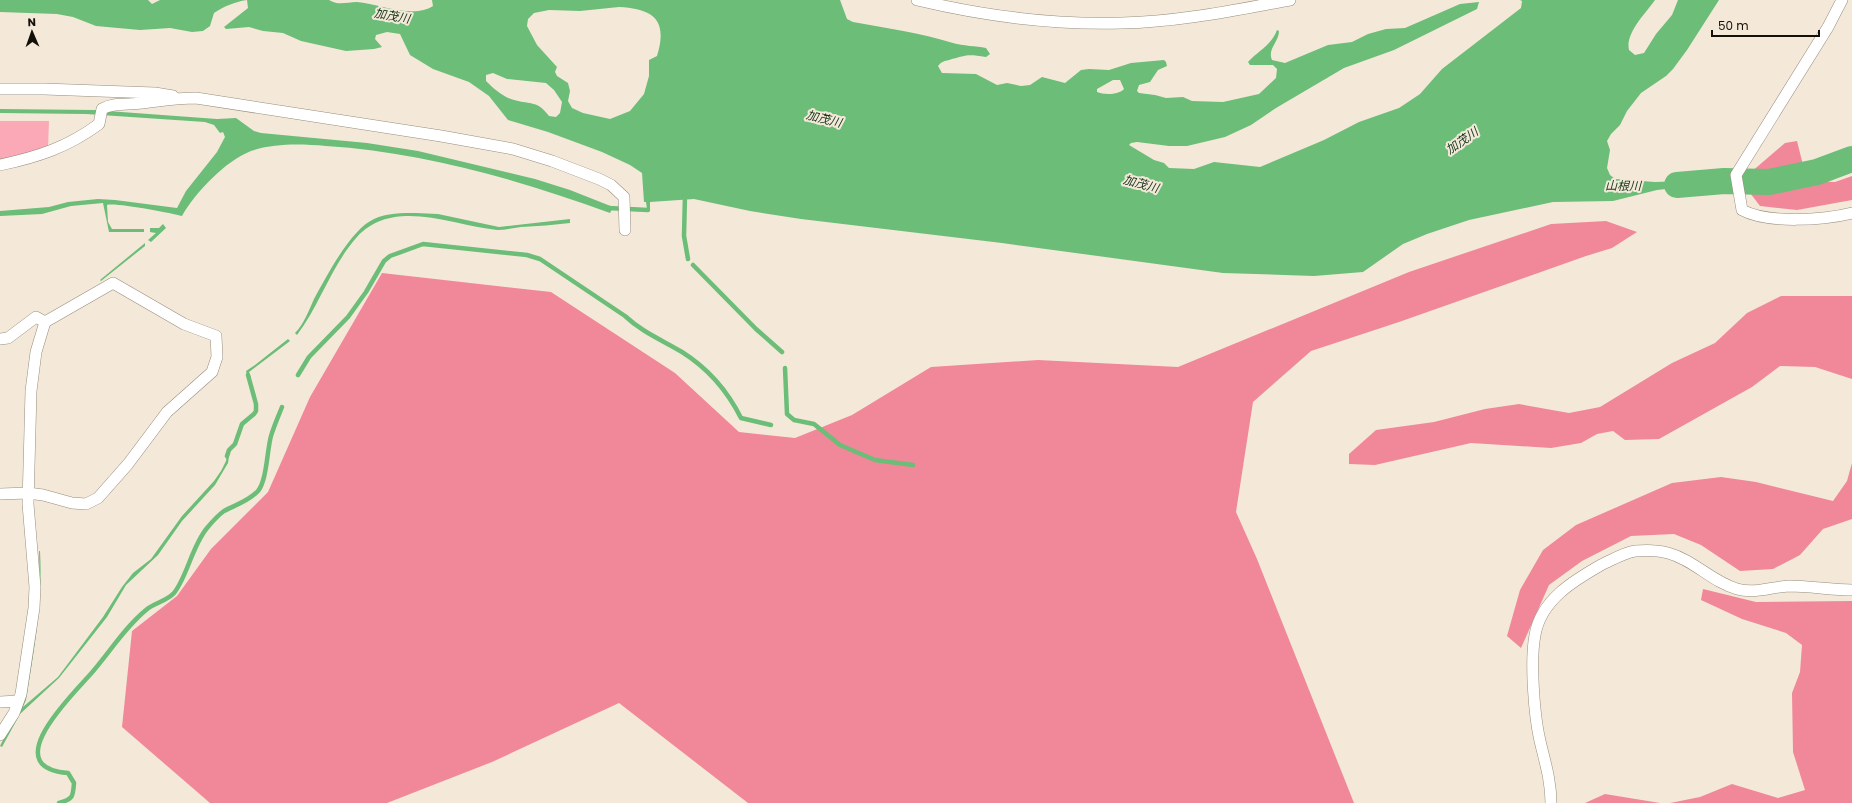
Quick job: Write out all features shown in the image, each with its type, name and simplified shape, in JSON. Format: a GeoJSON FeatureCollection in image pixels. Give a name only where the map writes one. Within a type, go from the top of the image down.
{"type":"FeatureCollection","features":[{"type":"Feature","properties":{"kind":"street"},"geometry":{"type":"LineString","coordinates":[[917,0],[1009,18],[1065,22],[1122,23],[1230,11],[1290,0]]}},
{"type":"Feature","properties":{"kind":"street"},"geometry":{"type":"LineString","coordinates":[[1842,0],[1828,27],[1736,175],[1742,210],[1751,215],[1776,218],[1825,218],[1852,213]]}},
{"type":"Feature","properties":{"kind":"street"},"geometry":{"type":"LineString","coordinates":[[0,89],[155,93],[181,98],[238,104],[441,136],[513,149],[552,161],[611,185],[624,197],[625,230]]}},
{"type":"Feature","properties":{"kind":"street"},"geometry":{"type":"LineString","coordinates":[[0,165],[41,155],[70,144],[99,124],[102,109],[109,105],[141,104],[181,98]]}},
{"type":"Feature","properties":{"kind":"street"},"geometry":{"type":"LineString","coordinates":[[0,494],[28,493],[43,495],[72,503],[86,504],[98,498],[128,464],[167,412],[212,372],[217,358],[216,336],[184,324],[113,283],[45,322],[36,352],[31,391],[28,493],[35,587],[25,680],[14,713],[0,735]]}},
{"type":"Feature","properties":{"kind":"street"},"geometry":{"type":"LineString","coordinates":[[0,339],[8,338],[36,317],[45,322]]}},
{"type":"Feature","properties":{"kind":"street"},"geometry":{"type":"LineString","coordinates":[[1551,803],[1548,769],[1540,740],[1536,714],[1533,659],[1535,634],[1544,611],[1556,596],[1572,582],[1619,556],[1634,551],[1652,550],[1668,553],[1686,560],[1724,584],[1738,590],[1757,591],[1786,586],[1852,590]]}},
{"type":"Feature","properties":{"kind":"street"},"geometry":{"type":"LineString","coordinates":[[0,702],[18,701]]}},
{"type":"Feature","properties":{"kind":"shaded area"},"geometry":{"type":"Polygon","coordinates":[[[0,121],[49,121],[48,149],[0,160],[0,121]]]}},
{"type":"Feature","properties":{"kind":"shaded area"},"geometry":{"type":"Polygon","coordinates":[[[1797,141],[1807,181],[1835,182],[1852,176],[1852,200],[1797,210],[1760,206],[1747,189],[1750,173],[1785,143],[1797,141]]]}},
{"type":"Feature","properties":{"kind":"shaded area"},"geometry":{"type":"Polygon","coordinates":[[[1606,221],[1637,232],[1612,248],[1311,351],[1253,402],[1236,512],[1257,559],[1354,803],[748,803],[619,703],[492,762],[387,803],[210,803],[122,727],[132,631],[177,596],[211,549],[268,492],[310,397],[382,273],[551,292],[675,373],[739,432],[795,438],[852,415],[931,367],[1038,360],[1178,367],[1409,272],[1551,224],[1606,221]]]}},
{"type":"Feature","properties":{"kind":"shaded area"},"geometry":{"type":"Polygon","coordinates":[[[1781,296],[1852,296],[1852,379],[1815,367],[1780,366],[1752,387],[1659,439],[1625,440],[1613,431],[1597,434],[1581,443],[1551,448],[1471,443],[1375,465],[1349,464],[1349,454],[1376,430],[1434,422],[1485,409],[1519,404],[1569,413],[1600,407],[1672,363],[1715,343],[1747,313],[1781,296]]]}},
{"type":"Feature","properties":{"kind":"shaded area"},"geometry":{"type":"Polygon","coordinates":[[[1852,463],[1852,519],[1823,529],[1800,555],[1773,569],[1740,571],[1701,545],[1674,534],[1631,536],[1582,561],[1549,585],[1521,648],[1507,636],[1520,590],[1543,550],[1576,525],[1672,483],[1721,477],[1756,482],[1833,501],[1847,481],[1852,463]]]}},
{"type":"Feature","properties":{"kind":"shaded area"},"geometry":{"type":"Polygon","coordinates":[[[1703,589],[1756,602],[1852,601],[1852,803],[1670,803],[1700,797],[1732,784],[1778,798],[1805,790],[1793,752],[1792,693],[1800,672],[1802,645],[1786,633],[1742,619],[1701,600],[1703,589]]]}},
{"type":"Feature","properties":{"kind":"shaded area"},"geometry":{"type":"Polygon","coordinates":[[[1605,794],[1660,803],[1585,803],[1605,794]]]}},
{"type":"Feature","properties":{"kind":"water"},"geometry":{"type":"Polygon","coordinates":[[[0,0],[148,0],[152,4],[160,0],[247,0],[226,6],[214,13],[210,26],[203,31],[192,32],[170,28],[140,30],[96,26],[73,17],[57,14],[0,12],[0,0]]]}},
{"type":"Feature","properties":{"kind":"water","name":"加茂川"},"geometry":{"type":"Polygon","coordinates":[[[247,0],[329,0],[336,3],[357,2],[396,10],[416,11],[425,10],[433,6],[432,0],[840,0],[847,19],[853,22],[941,39],[957,44],[986,48],[990,54],[986,57],[967,56],[944,61],[938,66],[942,73],[976,74],[997,85],[1007,83],[1021,86],[1030,85],[1042,77],[1065,83],[1081,70],[1109,70],[1131,63],[1164,60],[1167,66],[1158,70],[1150,82],[1139,85],[1137,91],[1139,93],[1166,98],[1183,97],[1192,101],[1223,102],[1259,94],[1276,78],[1277,69],[1273,65],[1250,65],[1248,62],[1268,44],[1277,30],[1279,31],[1271,52],[1271,56],[1272,60],[1285,63],[1328,45],[1352,42],[1368,34],[1386,29],[1405,28],[1460,4],[1479,2],[1477,9],[1394,50],[1344,68],[1276,108],[1251,125],[1225,137],[1187,146],[1169,146],[1137,142],[1129,145],[1154,160],[1164,163],[1169,168],[1194,169],[1214,162],[1260,167],[1324,140],[1359,122],[1399,108],[1420,94],[1442,69],[1521,8],[1522,1],[1520,0],[1655,0],[1637,24],[1630,37],[1629,50],[1635,55],[1644,53],[1656,34],[1672,15],[1678,0],[1719,0],[1673,69],[1666,76],[1641,93],[1627,111],[1620,125],[1611,134],[1607,141],[1610,150],[1607,168],[1610,175],[1615,179],[1655,182],[1712,180],[1713,183],[1657,190],[1613,201],[1553,202],[1469,220],[1403,244],[1363,272],[1314,276],[1223,273],[1002,243],[801,219],[750,211],[694,199],[650,202],[650,211],[644,212],[644,210],[647,209],[646,202],[644,202],[642,173],[630,165],[602,152],[548,132],[508,120],[489,96],[469,82],[433,69],[410,55],[400,34],[387,32],[376,35],[375,39],[382,47],[346,51],[301,41],[283,33],[263,31],[249,27],[226,29],[224,27],[248,8],[247,0]],[[619,7],[580,11],[549,10],[534,13],[528,19],[527,26],[537,45],[557,67],[555,72],[557,76],[568,83],[570,91],[568,101],[572,108],[583,113],[610,119],[630,111],[644,94],[649,76],[649,60],[657,56],[661,33],[659,25],[649,14],[641,10],[619,7]],[[493,73],[486,75],[486,81],[502,95],[514,100],[537,105],[541,107],[549,116],[556,117],[560,113],[562,102],[554,90],[546,83],[507,79],[493,73]],[[1113,80],[1097,89],[1097,92],[1107,94],[1119,92],[1124,89],[1120,80],[1113,80]]]}},
{"type":"Feature","properties":{"kind":"water"},"geometry":{"type":"Polygon","coordinates":[[[0,109],[94,110],[217,119],[236,118],[254,131],[261,133],[367,143],[418,151],[535,179],[570,190],[613,207],[610,213],[541,189],[506,179],[470,169],[398,154],[317,145],[279,145],[251,151],[231,162],[203,188],[182,216],[131,206],[112,204],[107,205],[108,222],[112,229],[144,229],[144,232],[109,232],[103,203],[71,206],[42,214],[0,216],[0,211],[49,207],[68,202],[98,199],[177,208],[186,191],[217,152],[225,137],[223,132],[220,133],[214,125],[205,122],[86,114],[0,113],[0,109]]]}},
{"type":"Feature","properties":{"kind":"water"},"geometry":{"type":"Polygon","coordinates":[[[395,214],[438,214],[499,227],[570,219],[570,223],[497,230],[424,217],[406,216],[388,218],[372,225],[357,237],[348,248],[297,335],[295,333],[304,321],[314,299],[340,254],[365,224],[379,217],[395,214]]]}},
{"type":"Feature","properties":{"kind":"water"},"geometry":{"type":"Polygon","coordinates":[[[163,224],[166,228],[151,242],[148,240],[156,233],[150,232],[150,228],[159,228],[163,224]]]}},
{"type":"Feature","properties":{"kind":"water"},"geometry":{"type":"Polygon","coordinates":[[[145,243],[145,246],[101,281],[100,280],[145,243]]]}},
{"type":"Feature","properties":{"kind":"water"},"geometry":{"type":"Polygon","coordinates":[[[288,339],[290,341],[249,372],[251,378],[248,379],[246,371],[288,339]]]}},
{"type":"Feature","properties":{"kind":"water"},"geometry":{"type":"Polygon","coordinates":[[[227,450],[230,450],[228,463],[215,485],[182,521],[158,555],[126,585],[107,617],[59,678],[20,714],[2,747],[0,746],[21,704],[39,600],[32,663],[26,700],[23,707],[58,677],[103,617],[122,587],[133,573],[151,559],[182,516],[214,481],[226,461],[227,450]]]}},
{"type":"Feature","properties":{"kind":"water"},"geometry":{"type":"Polygon","coordinates":[[[39,551],[41,570],[40,593],[39,551]]]}},
{"type":"Feature","properties":{"kind":"waterway","name":"山根川"},"geometry":{"type":"LineString","coordinates":[[1677,185],[1724,181],[1769,182],[1817,172],[1852,159]]}},
{"type":"Feature","properties":{"kind":"waterway"},"geometry":{"type":"LineString","coordinates":[[685,195],[684,236],[688,259]]}},
{"type":"Feature","properties":{"kind":"waterway"},"geometry":{"type":"LineString","coordinates":[[608,208],[648,210]]}},
{"type":"Feature","properties":{"kind":"waterway"},"geometry":{"type":"LineString","coordinates":[[298,375],[309,357],[348,317],[366,292],[384,261],[390,256],[423,244],[527,255],[540,259],[625,316],[638,327],[682,352],[701,366],[709,373],[730,398],[741,418],[771,425]]}},
{"type":"Feature","properties":{"kind":"waterway"},"geometry":{"type":"LineString","coordinates":[[693,265],[756,329],[782,352]]}},
{"type":"Feature","properties":{"kind":"waterway"},"geometry":{"type":"LineString","coordinates":[[785,368],[787,414],[794,420],[814,424],[840,445],[875,460],[913,465]]}},
{"type":"Feature","properties":{"kind":"waterway"},"geometry":{"type":"LineString","coordinates":[[227,456],[229,450],[235,444],[242,424],[256,411],[256,404],[248,375]]}},
{"type":"Feature","properties":{"kind":"waterway"},"geometry":{"type":"LineString","coordinates":[[59,803],[70,799],[73,794],[74,783],[68,773],[48,768],[39,759],[38,747],[44,732],[66,702],[95,669],[130,625],[149,608],[168,598],[174,593],[183,579],[197,544],[213,521],[224,511],[246,500],[258,491],[265,472],[271,436],[282,407]]}}]}
